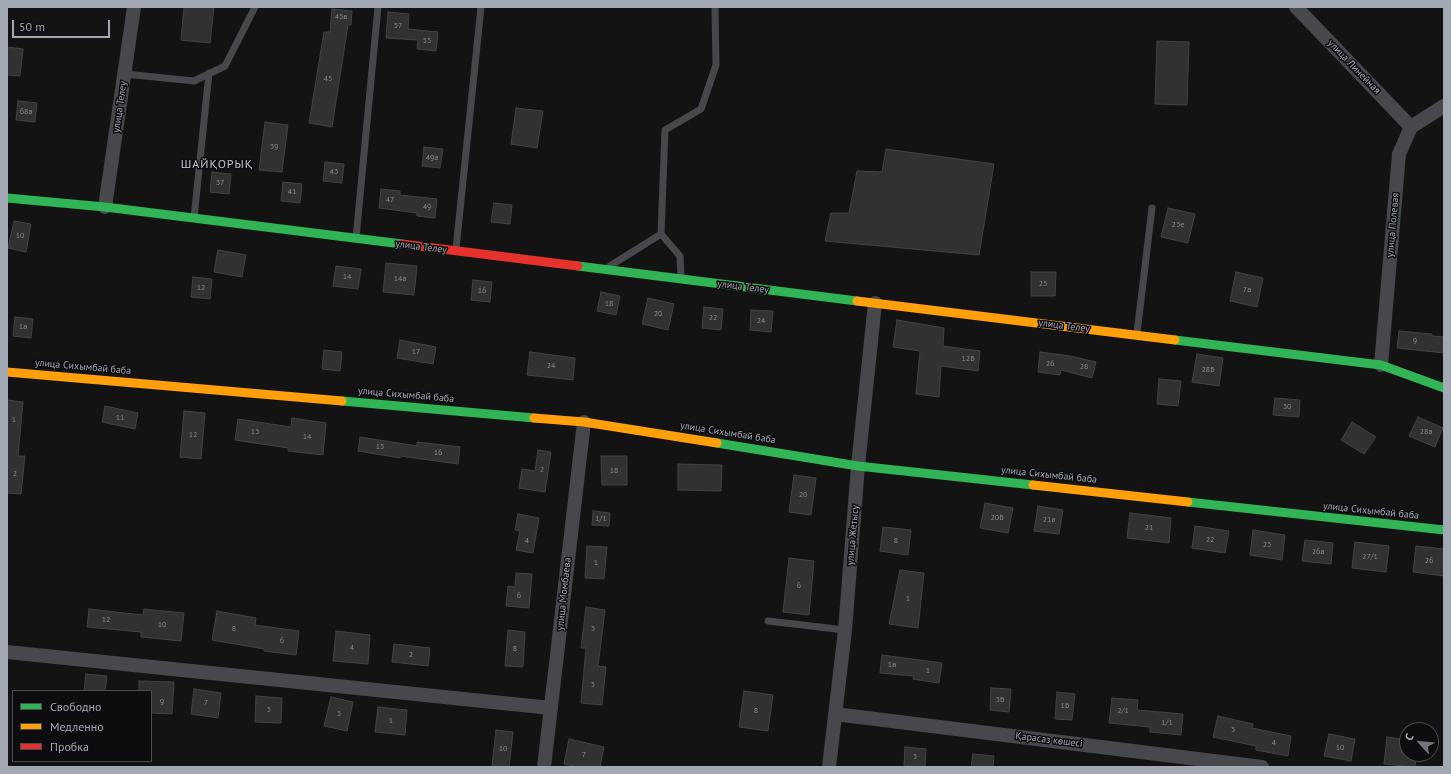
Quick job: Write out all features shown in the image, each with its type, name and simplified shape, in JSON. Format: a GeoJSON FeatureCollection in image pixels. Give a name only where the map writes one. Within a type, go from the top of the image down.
{"type":"FeatureCollection","features":[{"type":"Feature","properties":{"kind":"street","name":"улица Телеу"},"geometry":{"type":"LineString","coordinates":[[106,206],[134,7]]}},
{"type":"Feature","properties":{"kind":"street","name":"улица Линейная"},"geometry":{"type":"LineString","coordinates":[[1296,7],[1411,127]]}},
{"type":"Feature","properties":{"kind":"street"},"geometry":{"type":"LineString","coordinates":[[1411,127],[1444,106]]}},
{"type":"Feature","properties":{"kind":"street","name":"улица Полевая"},"geometry":{"type":"LineString","coordinates":[[1380,365],[1399,154],[1411,127]]}},
{"type":"Feature","properties":{"kind":"street","name":"улица Телеу"},"geometry":{"type":"LineString","coordinates":[[7,198],[106,206],[456,251],[1380,365],[1444,388]]}},
{"type":"Feature","properties":{"kind":"street","name":"улица Жетысу"},"geometry":{"type":"LineString","coordinates":[[829,767],[845,630],[858,466],[875,303]]}},
{"type":"Feature","properties":{"kind":"street","name":"улица Сихымбай баба"},"geometry":{"type":"LineString","coordinates":[[7,372],[584,422],[858,466],[1444,530]]}},
{"type":"Feature","properties":{"kind":"street","name":"улица Момбаева"},"geometry":{"type":"LineString","coordinates":[[544,767],[584,422]]}},
{"type":"Feature","properties":{"kind":"street"},"geometry":{"type":"LineString","coordinates":[[7,652],[551,708]]}},
{"type":"Feature","properties":{"kind":"street","name":"Қарасаз көшесі"},"geometry":{"type":"LineString","coordinates":[[835,714],[1262,767]]}},
{"type":"Feature","properties":{"kind":"lane"},"geometry":{"type":"LineString","coordinates":[[125,74],[194,81],[225,66],[255,7]]}},
{"type":"Feature","properties":{"kind":"lane"},"geometry":{"type":"LineString","coordinates":[[356,238],[378,7]]}},
{"type":"Feature","properties":{"kind":"lane"},"geometry":{"type":"LineString","coordinates":[[456,251],[481,7]]}},
{"type":"Feature","properties":{"kind":"lane"},"geometry":{"type":"LineString","coordinates":[[682,279],[680,256],[661,234],[665,130],[701,110],[716,65],[715,7]]}},
{"type":"Feature","properties":{"kind":"lane"},"geometry":{"type":"LineString","coordinates":[[194,218],[209,73]]}},
{"type":"Feature","properties":{"kind":"lane"},"geometry":{"type":"LineString","coordinates":[[1137,335],[1152,208]]}},
{"type":"Feature","properties":{"kind":"lane"},"geometry":{"type":"LineString","coordinates":[[604,269],[661,234]]}},
{"type":"Feature","properties":{"kind":"lane"},"geometry":{"type":"LineString","coordinates":[[768,621],[845,630]]}},
{"type":"Feature","properties":{"kind":"building"},"geometry":{"type":"Polygon","coordinates":[[[184,7],[214,7],[210,43],[181,40],[184,7]]]}},
{"type":"Feature","properties":{"kind":"building"},"geometry":{"type":"Polygon","coordinates":[[[332,9],[352,11],[351,25],[348,25],[332,127],[309,123],[324,32],[330,32],[332,9]]]}},
{"type":"Feature","properties":{"kind":"building"},"geometry":{"type":"Polygon","coordinates":[[[388,12],[409,14],[408,29],[438,32],[436,51],[417,49],[418,40],[386,38],[388,12]]]}},
{"type":"Feature","properties":{"kind":"building"},"geometry":{"type":"Polygon","coordinates":[[[1157,41],[1189,42],[1187,105],[1155,104],[1157,41]]]}},
{"type":"Feature","properties":{"kind":"building"},"geometry":{"type":"Polygon","coordinates":[[[7,47],[23,49],[20,76],[7,75],[7,47]]]}},
{"type":"Feature","properties":{"kind":"building"},"geometry":{"type":"Polygon","coordinates":[[[18,101],[37,103],[35,122],[16,120],[18,101]]]}},
{"type":"Feature","properties":{"kind":"building"},"geometry":{"type":"Polygon","coordinates":[[[516,108],[543,111],[537,148],[511,144],[516,108]]]}},
{"type":"Feature","properties":{"kind":"building"},"geometry":{"type":"Polygon","coordinates":[[[265,122],[288,125],[282,172],[259,170],[265,122]]]}},
{"type":"Feature","properties":{"kind":"building"},"geometry":{"type":"Polygon","coordinates":[[[424,147],[443,149],[440,168],[422,166],[424,147]]]}},
{"type":"Feature","properties":{"kind":"building"},"geometry":{"type":"Polygon","coordinates":[[[886,149],[994,164],[979,255],[825,241],[831,213],[849,213],[857,171],[882,172],[886,149]]]}},
{"type":"Feature","properties":{"kind":"building"},"geometry":{"type":"Polygon","coordinates":[[[325,162],[344,164],[342,183],[323,181],[325,162]]]}},
{"type":"Feature","properties":{"kind":"building"},"geometry":{"type":"Polygon","coordinates":[[[212,172],[231,174],[229,194],[210,192],[212,172]]]}},
{"type":"Feature","properties":{"kind":"building"},"geometry":{"type":"Polygon","coordinates":[[[283,182],[302,184],[300,203],[281,201],[283,182]]]}},
{"type":"Feature","properties":{"kind":"building"},"geometry":{"type":"Polygon","coordinates":[[[381,189],[400,191],[400,195],[437,199],[435,218],[417,216],[417,213],[379,208],[381,189]]]}},
{"type":"Feature","properties":{"kind":"building"},"geometry":{"type":"Polygon","coordinates":[[[494,203],[512,205],[510,224],[491,222],[494,203]]]}},
{"type":"Feature","properties":{"kind":"building"},"geometry":{"type":"Polygon","coordinates":[[[1168,208],[1195,214],[1188,243],[1161,237],[1168,208]]]}},
{"type":"Feature","properties":{"kind":"building"},"geometry":{"type":"Polygon","coordinates":[[[14,221],[31,224],[26,252],[8,248],[14,221]]]}},
{"type":"Feature","properties":{"kind":"building"},"geometry":{"type":"Polygon","coordinates":[[[218,250],[246,255],[242,277],[214,272],[218,250]]]}},
{"type":"Feature","properties":{"kind":"building"},"geometry":{"type":"Polygon","coordinates":[[[386,263],[417,266],[414,295],[383,292],[386,263]]]}},
{"type":"Feature","properties":{"kind":"building"},"geometry":{"type":"Polygon","coordinates":[[[336,266],[361,269],[358,289],[333,286],[336,266]]]}},
{"type":"Feature","properties":{"kind":"building"},"geometry":{"type":"Polygon","coordinates":[[[1031,272],[1056,272],[1055,296],[1031,296],[1031,272]]]}},
{"type":"Feature","properties":{"kind":"building"},"geometry":{"type":"Polygon","coordinates":[[[1236,272],[1263,278],[1257,307],[1230,301],[1236,272]]]}},
{"type":"Feature","properties":{"kind":"building"},"geometry":{"type":"Polygon","coordinates":[[[193,277],[212,279],[210,299],[191,297],[193,277]]]}},
{"type":"Feature","properties":{"kind":"building"},"geometry":{"type":"Polygon","coordinates":[[[473,280],[492,282],[490,302],[471,300],[473,280]]]}},
{"type":"Feature","properties":{"kind":"building"},"geometry":{"type":"Polygon","coordinates":[[[601,292],[620,296],[616,315],[597,311],[601,292]]]}},
{"type":"Feature","properties":{"kind":"building"},"geometry":{"type":"Polygon","coordinates":[[[648,298],[674,304],[668,330],[642,324],[648,298]]]}},
{"type":"Feature","properties":{"kind":"building"},"geometry":{"type":"Polygon","coordinates":[[[704,307],[723,309],[721,330],[702,328],[704,307]]]}},
{"type":"Feature","properties":{"kind":"building"},"geometry":{"type":"Polygon","coordinates":[[[751,310],[773,311],[771,332],[750,330],[751,310]]]}},
{"type":"Feature","properties":{"kind":"building"},"geometry":{"type":"Polygon","coordinates":[[[15,317],[33,319],[31,338],[13,336],[15,317]]]}},
{"type":"Feature","properties":{"kind":"building"},"geometry":{"type":"Polygon","coordinates":[[[897,320],[944,328],[943,346],[980,351],[978,371],[941,366],[939,397],[916,394],[920,351],[893,347],[897,320]]]}},
{"type":"Feature","properties":{"kind":"building"},"geometry":{"type":"Polygon","coordinates":[[[1399,331],[1432,334],[1432,336],[1444,337],[1444,353],[1397,348],[1399,331]]]}},
{"type":"Feature","properties":{"kind":"building"},"geometry":{"type":"Polygon","coordinates":[[[400,340],[436,347],[433,364],[397,358],[400,340]]]}},
{"type":"Feature","properties":{"kind":"building"},"geometry":{"type":"Polygon","coordinates":[[[324,350],[342,352],[340,371],[322,369],[324,350]]]}},
{"type":"Feature","properties":{"kind":"building"},"geometry":{"type":"Polygon","coordinates":[[[530,352],[575,358],[573,380],[527,375],[530,352]]]}},
{"type":"Feature","properties":{"kind":"building"},"geometry":{"type":"Polygon","coordinates":[[[1040,352],[1070,356],[1096,362],[1092,378],[1061,370],[1060,375],[1038,372],[1040,352]]]}},
{"type":"Feature","properties":{"kind":"building"},"geometry":{"type":"Polygon","coordinates":[[[1197,354],[1223,358],[1219,386],[1192,382],[1197,354]]]}},
{"type":"Feature","properties":{"kind":"building"},"geometry":{"type":"Polygon","coordinates":[[[1159,379],[1181,381],[1178,406],[1157,404],[1159,379]]]}},
{"type":"Feature","properties":{"kind":"building"},"geometry":{"type":"Polygon","coordinates":[[[1275,398],[1300,400],[1299,417],[1273,415],[1275,398]]]}},
{"type":"Feature","properties":{"kind":"building"},"geometry":{"type":"Polygon","coordinates":[[[7,400],[23,402],[18,456],[25,456],[21,494],[7,493],[7,400]]]}},
{"type":"Feature","properties":{"kind":"building"},"geometry":{"type":"Polygon","coordinates":[[[105,406],[138,413],[135,429],[102,422],[105,406]]]}},
{"type":"Feature","properties":{"kind":"building"},"geometry":{"type":"Polygon","coordinates":[[[184,411],[205,413],[201,459],[180,457],[184,411]]]}},
{"type":"Feature","properties":{"kind":"building"},"geometry":{"type":"Polygon","coordinates":[[[1418,417],[1443,428],[1435,447],[1409,436],[1418,417]]]}},
{"type":"Feature","properties":{"kind":"building"},"geometry":{"type":"Polygon","coordinates":[[[292,418],[326,423],[323,455],[288,451],[288,448],[235,440],[238,419],[291,427],[292,418]]]}},
{"type":"Feature","properties":{"kind":"building"},"geometry":{"type":"Polygon","coordinates":[[[1352,422],[1376,437],[1364,454],[1341,440],[1352,422]]]}},
{"type":"Feature","properties":{"kind":"building"},"geometry":{"type":"Polygon","coordinates":[[[360,437],[417,446],[417,442],[460,447],[458,464],[400,456],[400,458],[358,451],[360,437]]]}},
{"type":"Feature","properties":{"kind":"building"},"geometry":{"type":"Polygon","coordinates":[[[538,450],[551,452],[545,492],[519,488],[522,469],[535,471],[538,450]]]}},
{"type":"Feature","properties":{"kind":"building"},"geometry":{"type":"Polygon","coordinates":[[[601,456],[627,456],[627,485],[602,485],[601,456]]]}},
{"type":"Feature","properties":{"kind":"building"},"geometry":{"type":"Polygon","coordinates":[[[678,464],[722,465],[721,491],[678,490],[678,464]]]}},
{"type":"Feature","properties":{"kind":"building"},"geometry":{"type":"Polygon","coordinates":[[[794,475],[816,478],[811,515],[789,512],[794,475]]]}},
{"type":"Feature","properties":{"kind":"building"},"geometry":{"type":"Polygon","coordinates":[[[985,503],[1013,508],[1008,533],[980,528],[985,503]]]}},
{"type":"Feature","properties":{"kind":"building"},"geometry":{"type":"Polygon","coordinates":[[[1038,506],[1063,510],[1059,534],[1034,531],[1038,506]]]}},
{"type":"Feature","properties":{"kind":"building"},"geometry":{"type":"Polygon","coordinates":[[[593,511],[610,513],[609,526],[592,525],[593,511]]]}},
{"type":"Feature","properties":{"kind":"building"},"geometry":{"type":"Polygon","coordinates":[[[1130,513],[1171,518],[1169,543],[1127,538],[1130,513]]]}},
{"type":"Feature","properties":{"kind":"building"},"geometry":{"type":"Polygon","coordinates":[[[518,514],[539,518],[533,553],[516,550],[520,531],[515,530],[518,514]]]}},
{"type":"Feature","properties":{"kind":"building"},"geometry":{"type":"Polygon","coordinates":[[[1195,526],[1229,531],[1225,553],[1192,548],[1195,526]]]}},
{"type":"Feature","properties":{"kind":"building"},"geometry":{"type":"Polygon","coordinates":[[[883,527],[911,530],[908,555],[880,551],[883,527]]]}},
{"type":"Feature","properties":{"kind":"building"},"geometry":{"type":"Polygon","coordinates":[[[1253,530],[1285,535],[1282,560],[1250,555],[1253,530]]]}},
{"type":"Feature","properties":{"kind":"building"},"geometry":{"type":"Polygon","coordinates":[[[1305,540],[1333,543],[1331,564],[1302,561],[1305,540]]]}},
{"type":"Feature","properties":{"kind":"building"},"geometry":{"type":"Polygon","coordinates":[[[1355,542],[1389,546],[1386,572],[1352,568],[1355,542]]]}},
{"type":"Feature","properties":{"kind":"building"},"geometry":{"type":"Polygon","coordinates":[[[587,546],[607,547],[604,579],[585,578],[587,546]]]}},
{"type":"Feature","properties":{"kind":"building"},"geometry":{"type":"Polygon","coordinates":[[[1416,546],[1444,549],[1444,576],[1413,572],[1416,546]]]}},
{"type":"Feature","properties":{"kind":"building"},"geometry":{"type":"Polygon","coordinates":[[[789,558],[814,561],[809,615],[783,612],[789,558]]]}},
{"type":"Feature","properties":{"kind":"building"},"geometry":{"type":"Polygon","coordinates":[[[900,570],[924,573],[918,628],[889,624],[900,570]]]}},
{"type":"Feature","properties":{"kind":"building"},"geometry":{"type":"Polygon","coordinates":[[[516,573],[532,574],[529,608],[506,606],[508,586],[515,587],[516,573]]]}},
{"type":"Feature","properties":{"kind":"building"},"geometry":{"type":"Polygon","coordinates":[[[586,607],[605,610],[598,666],[606,667],[602,705],[581,703],[586,648],[581,648],[586,607]]]}},
{"type":"Feature","properties":{"kind":"building"},"geometry":{"type":"Polygon","coordinates":[[[89,609],[143,615],[144,609],[184,613],[181,641],[141,637],[141,632],[87,627],[89,609]]]}},
{"type":"Feature","properties":{"kind":"building"},"geometry":{"type":"Polygon","coordinates":[[[217,611],[256,618],[255,625],[299,631],[296,655],[264,651],[264,649],[212,640],[217,611]]]}},
{"type":"Feature","properties":{"kind":"building"},"geometry":{"type":"Polygon","coordinates":[[[508,630],[525,632],[523,667],[505,666],[508,630]]]}},
{"type":"Feature","properties":{"kind":"building"},"geometry":{"type":"Polygon","coordinates":[[[336,631],[370,635],[368,664],[333,661],[336,631]]]}},
{"type":"Feature","properties":{"kind":"building"},"geometry":{"type":"Polygon","coordinates":[[[394,644],[430,648],[428,666],[392,662],[394,644]]]}},
{"type":"Feature","properties":{"kind":"building"},"geometry":{"type":"Polygon","coordinates":[[[882,655],[942,663],[939,683],[913,679],[914,676],[880,673],[882,655]]]}},
{"type":"Feature","properties":{"kind":"building"},"geometry":{"type":"Polygon","coordinates":[[[86,674],[107,676],[105,690],[84,690],[86,674]]]}},
{"type":"Feature","properties":{"kind":"building"},"geometry":{"type":"Polygon","coordinates":[[[139,681],[174,682],[172,714],[152,713],[152,690],[139,690],[139,681]]]}},
{"type":"Feature","properties":{"kind":"building"},"geometry":{"type":"Polygon","coordinates":[[[991,688],[1011,689],[1009,712],[990,710],[991,688]]]}},
{"type":"Feature","properties":{"kind":"building"},"geometry":{"type":"Polygon","coordinates":[[[194,689],[221,693],[218,718],[191,714],[194,689]]]}},
{"type":"Feature","properties":{"kind":"building"},"geometry":{"type":"Polygon","coordinates":[[[744,691],[773,695],[768,731],[739,727],[744,691]]]}},
{"type":"Feature","properties":{"kind":"building"},"geometry":{"type":"Polygon","coordinates":[[[1057,692],[1075,694],[1072,720],[1055,719],[1057,692]]]}},
{"type":"Feature","properties":{"kind":"building"},"geometry":{"type":"Polygon","coordinates":[[[256,696],[282,698],[281,723],[255,722],[256,696]]]}},
{"type":"Feature","properties":{"kind":"building"},"geometry":{"type":"Polygon","coordinates":[[[331,697],[353,702],[347,731],[324,726],[331,697]]]}},
{"type":"Feature","properties":{"kind":"building"},"geometry":{"type":"Polygon","coordinates":[[[1112,698],[1138,700],[1137,710],[1183,714],[1181,735],[1150,732],[1150,727],[1109,723],[1112,698]]]}},
{"type":"Feature","properties":{"kind":"building"},"geometry":{"type":"Polygon","coordinates":[[[378,707],[407,710],[405,735],[375,732],[378,707]]]}},
{"type":"Feature","properties":{"kind":"building"},"geometry":{"type":"Polygon","coordinates":[[[1218,716],[1253,724],[1252,728],[1291,736],[1288,756],[1256,750],[1256,746],[1213,737],[1218,716]]]}},
{"type":"Feature","properties":{"kind":"building"},"geometry":{"type":"Polygon","coordinates":[[[496,730],[513,732],[509,767],[492,766],[496,730]]]}},
{"type":"Feature","properties":{"kind":"building"},"geometry":{"type":"Polygon","coordinates":[[[1329,734],[1355,739],[1351,761],[1324,756],[1329,734]]]}},
{"type":"Feature","properties":{"kind":"building"},"geometry":{"type":"Polygon","coordinates":[[[1387,737],[1399,739],[1399,762],[1415,762],[1415,767],[1384,764],[1387,737]]]}},
{"type":"Feature","properties":{"kind":"building"},"geometry":{"type":"Polygon","coordinates":[[[569,739],[604,747],[600,767],[578,767],[564,764],[569,739]]]}},
{"type":"Feature","properties":{"kind":"building"},"geometry":{"type":"Polygon","coordinates":[[[905,747],[926,749],[925,767],[904,766],[905,747]]]}},
{"type":"Feature","properties":{"kind":"building"},"geometry":{"type":"Polygon","coordinates":[[[973,754],[994,756],[993,767],[971,767],[973,754]]]}},
{"type":"Feature","properties":{"kind":"traffic: fast"},"geometry":{"type":"LineString","coordinates":[[7,198],[105,207],[402,244]]}},
{"type":"Feature","properties":{"kind":"traffic: fast"},"geometry":{"type":"LineString","coordinates":[[578,266],[857,301]]}},
{"type":"Feature","properties":{"kind":"traffic: fast"},"geometry":{"type":"LineString","coordinates":[[1175,340],[1381,365],[1444,388]]}},
{"type":"Feature","properties":{"kind":"traffic: fast"},"geometry":{"type":"LineString","coordinates":[[342,401],[534,418]]}},
{"type":"Feature","properties":{"kind":"traffic: fast"},"geometry":{"type":"LineString","coordinates":[[717,443],[858,466],[1033,485]]}},
{"type":"Feature","properties":{"kind":"traffic: fast"},"geometry":{"type":"LineString","coordinates":[[1188,502],[1444,530]]}},
{"type":"Feature","properties":{"kind":"traffic: slow"},"geometry":{"type":"LineString","coordinates":[[857,301],[1175,340]]}},
{"type":"Feature","properties":{"kind":"traffic: slow"},"geometry":{"type":"LineString","coordinates":[[7,372],[342,401]]}},
{"type":"Feature","properties":{"kind":"traffic: slow"},"geometry":{"type":"LineString","coordinates":[[534,418],[584,422],[717,443]]}},
{"type":"Feature","properties":{"kind":"traffic: slow"},"geometry":{"type":"LineString","coordinates":[[1033,485],[1188,502]]}},
{"type":"Feature","properties":{"kind":"traffic: jam"},"geometry":{"type":"LineString","coordinates":[[402,244],[578,266]]}},
{"type":"Feature","properties":{"kind":"district","name":"ШАЙҚОРЫҚ"},"geometry":{"type":"Point","coordinates":[217,165]}}]}
